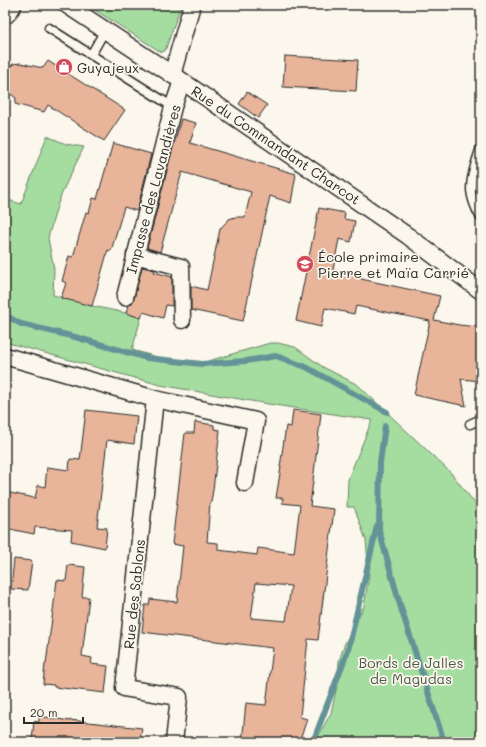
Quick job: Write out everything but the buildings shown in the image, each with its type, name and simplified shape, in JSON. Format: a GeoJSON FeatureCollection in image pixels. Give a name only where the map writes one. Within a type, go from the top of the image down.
{"type":"FeatureCollection","features":[{"type":"Feature","properties":{"kind":"street"},"geometry":{"type":"LineString","coordinates":[[5,12],[10,5]]}},
{"type":"Feature","properties":{"kind":"street","name":"Rue du Commandant Charcot"},"geometry":{"type":"LineString","coordinates":[[66,5],[177,78],[408,236],[481,291]]}},
{"type":"Feature","properties":{"kind":"street","name":"Impasse des Lavandières"},"geometry":{"type":"LineString","coordinates":[[125,296],[173,107],[177,78],[192,5]]}},
{"type":"Feature","properties":{"kind":"street"},"geometry":{"type":"LineString","coordinates":[[135,255],[181,267],[182,320]]}},
{"type":"Feature","properties":{"kind":"street"},"geometry":{"type":"LineString","coordinates":[[5,356],[155,399],[256,421],[245,483]]}},
{"type":"Feature","properties":{"kind":"street","name":"Rue des Sablons"},"geometry":{"type":"LineString","coordinates":[[155,399],[124,688],[179,697],[174,742]]}},
{"type":"Feature","properties":{"kind":"lane"},"geometry":{"type":"LineString","coordinates":[[49,28],[173,107]]}},
{"type":"Feature","properties":{"kind":"lane"},"geometry":{"type":"LineString","coordinates":[[91,55],[105,30]]}},
{"type":"Feature","properties":{"kind":"lane"},"geometry":{"type":"LineString","coordinates":[[481,147],[475,166],[471,189],[476,209],[481,218]]}},
{"type":"Feature","properties":{"kind":"lane"},"geometry":{"type":"LineString","coordinates":[[470,424],[481,419]]}},
{"type":"Feature","properties":{"kind":"green space"},"geometry":{"type":"Polygon","coordinates":[[[87,5],[181,5],[165,51],[161,52],[87,5]]]}},
{"type":"Feature","properties":{"kind":"green space","name":"Bords de Jalles de Magudas"},"geometry":{"type":"Polygon","coordinates":[[[47,136],[66,144],[84,147],[64,188],[48,238],[54,269],[53,295],[141,318],[132,350],[168,360],[198,364],[270,343],[278,343],[295,347],[323,367],[358,385],[451,473],[481,511],[481,742],[315,742],[331,713],[338,681],[339,661],[345,643],[364,606],[369,575],[366,540],[354,507],[347,507],[348,479],[372,420],[160,385],[5,342],[5,199],[21,204],[47,136]]]}},
{"type":"Feature","properties":{"kind":"waterway"},"geometry":{"type":"LineString","coordinates":[[5,315],[21,324],[75,337],[147,358],[202,364],[246,361],[276,356],[306,367],[387,412]]}},
{"type":"Feature","properties":{"kind":"waterway"},"geometry":{"type":"LineString","coordinates":[[385,426],[380,462],[379,530],[400,605],[444,742]]}},
{"type":"Feature","properties":{"kind":"waterway"},"geometry":{"type":"LineString","coordinates":[[313,742],[348,650],[377,526]]}},
{"type":"Feature","properties":{"kind":"place","name":"Guyajeux"},"geometry":{"type":"Point","coordinates":[64,67]}},
{"type":"Feature","properties":{"kind":"place","name":"École primaire Pierre et Maïa Carrié"},"geometry":{"type":"Point","coordinates":[305,264]}}]}
